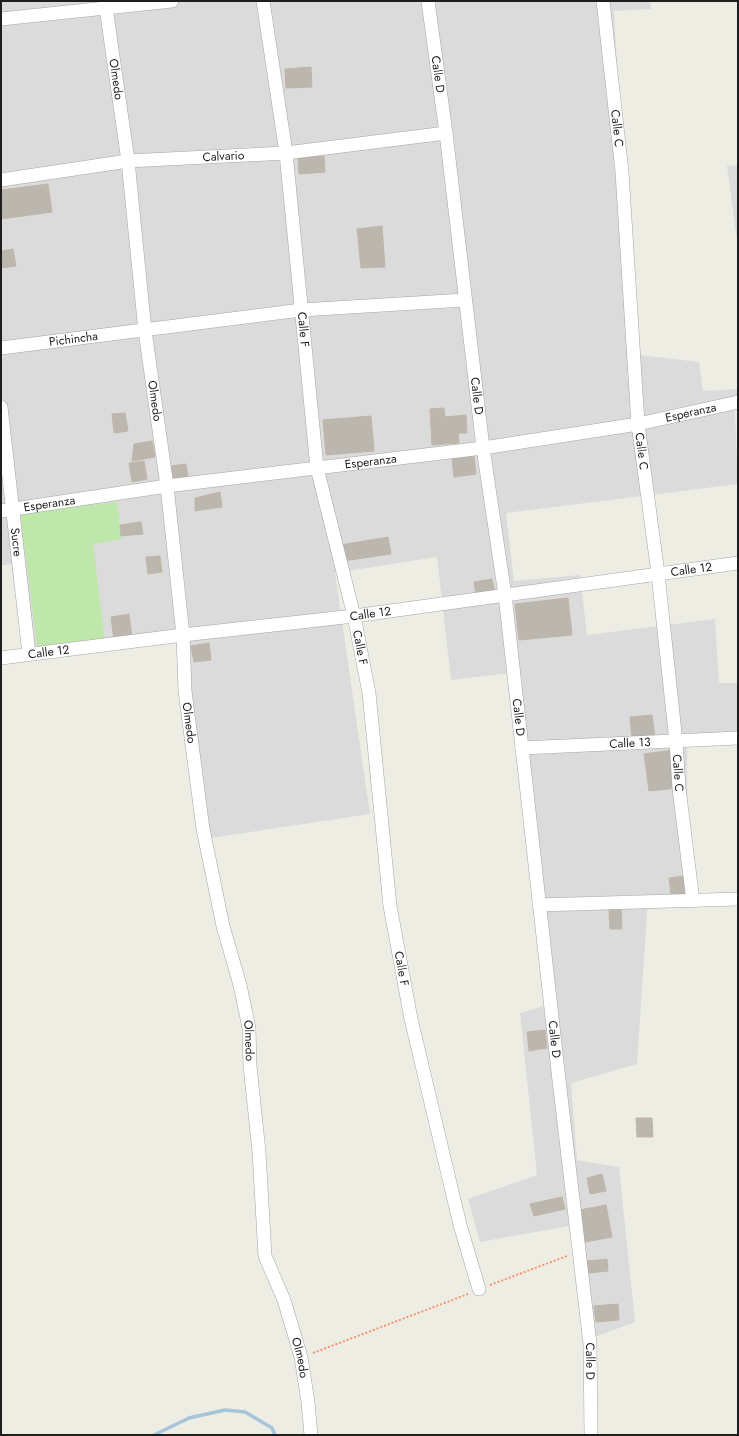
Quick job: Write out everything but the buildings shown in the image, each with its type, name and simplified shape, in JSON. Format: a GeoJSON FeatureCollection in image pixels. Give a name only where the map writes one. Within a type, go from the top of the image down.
{"type":"FeatureCollection","features":[{"type":"Feature","properties":{"kind":"street"},"geometry":{"type":"LineString","coordinates":[[1,19],[105,5],[172,1]]}},
{"type":"Feature","properties":{"kind":"street","name":"Calle F"},"geometry":{"type":"LineString","coordinates":[[263,1],[286,153],[317,468],[354,616],[369,693],[390,906],[411,1019],[460,1225],[479,1289]]}},
{"type":"Feature","properties":{"kind":"street","name":"Calle D"},"geometry":{"type":"LineString","coordinates":[[428,1],[446,133],[483,448],[504,595],[522,748],[590,1344],[592,1435]]}},
{"type":"Feature","properties":{"kind":"street","name":"Calle C"},"geometry":{"type":"LineString","coordinates":[[602,1],[622,172],[638,424],[658,574],[676,742],[678,788],[693,901]]}},
{"type":"Feature","properties":{"kind":"street","name":"Olmedo"},"geometry":{"type":"LineString","coordinates":[[105,5],[128,161],[145,331],[167,486],[182,635],[185,691],[203,829],[223,926],[240,985],[249,1028],[250,1066],[259,1152],[265,1256],[284,1300],[301,1357],[308,1402],[311,1435]]}},
{"type":"Feature","properties":{"kind":"street","name":"Calvario"},"geometry":{"type":"LineString","coordinates":[[1,180],[128,161],[286,153],[446,133]]}},
{"type":"Feature","properties":{"kind":"street","name":"Pichincha"},"geometry":{"type":"LineString","coordinates":[[1,348],[145,331],[301,310],[465,300]]}},
{"type":"Feature","properties":{"kind":"street","name":"Esperanza"},"geometry":{"type":"LineString","coordinates":[[7,511],[167,486],[483,448],[638,424],[738,402]]}},
{"type":"Feature","properties":{"kind":"street","name":"Sucre"},"geometry":{"type":"LineString","coordinates":[[1,407],[7,511],[30,654]]}},
{"type":"Feature","properties":{"kind":"street","name":"Calle 12"},"geometry":{"type":"LineString","coordinates":[[1,658],[182,635],[354,616],[738,563]]}},
{"type":"Feature","properties":{"kind":"street","name":"Calle 13"},"geometry":{"type":"LineString","coordinates":[[522,748],[738,738]]}},
{"type":"Feature","properties":{"kind":"street"},"geometry":{"type":"LineString","coordinates":[[539,905],[738,899]]}},
{"type":"Feature","properties":{"kind":"path"},"geometry":{"type":"LineString","coordinates":[[301,1357],[579,1251]]}},
{"type":"Feature","properties":{"kind":"shaded area"},"geometry":{"type":"Polygon","coordinates":[[[1,1],[650,1],[651,9],[614,11],[622,152],[640,355],[699,362],[703,391],[738,389],[738,411],[735,411],[738,484],[506,513],[514,581],[580,575],[587,635],[715,619],[719,683],[738,683],[738,741],[687,745],[688,901],[648,899],[637,1064],[571,1083],[577,1160],[619,1167],[635,1322],[589,1339],[569,1226],[480,1242],[468,1199],[537,1175],[520,1013],[551,1004],[510,673],[451,680],[437,557],[335,573],[370,814],[211,838],[175,638],[24,653],[11,564],[1,566],[1,1]]]}},
{"type":"Feature","properties":{"kind":"shaded area"},"geometry":{"type":"Polygon","coordinates":[[[738,165],[738,248],[727,166],[738,165]]]}},
{"type":"Feature","properties":{"kind":"green space"},"geometry":{"type":"Polygon","coordinates":[[[117,502],[122,539],[93,544],[105,641],[37,646],[20,513],[117,502]]]}},
{"type":"Feature","properties":{"kind":"waterway"},"geometry":{"type":"LineString","coordinates":[[154,1435],[189,1418],[225,1410],[245,1412],[272,1428],[275,1435]]}}]}
